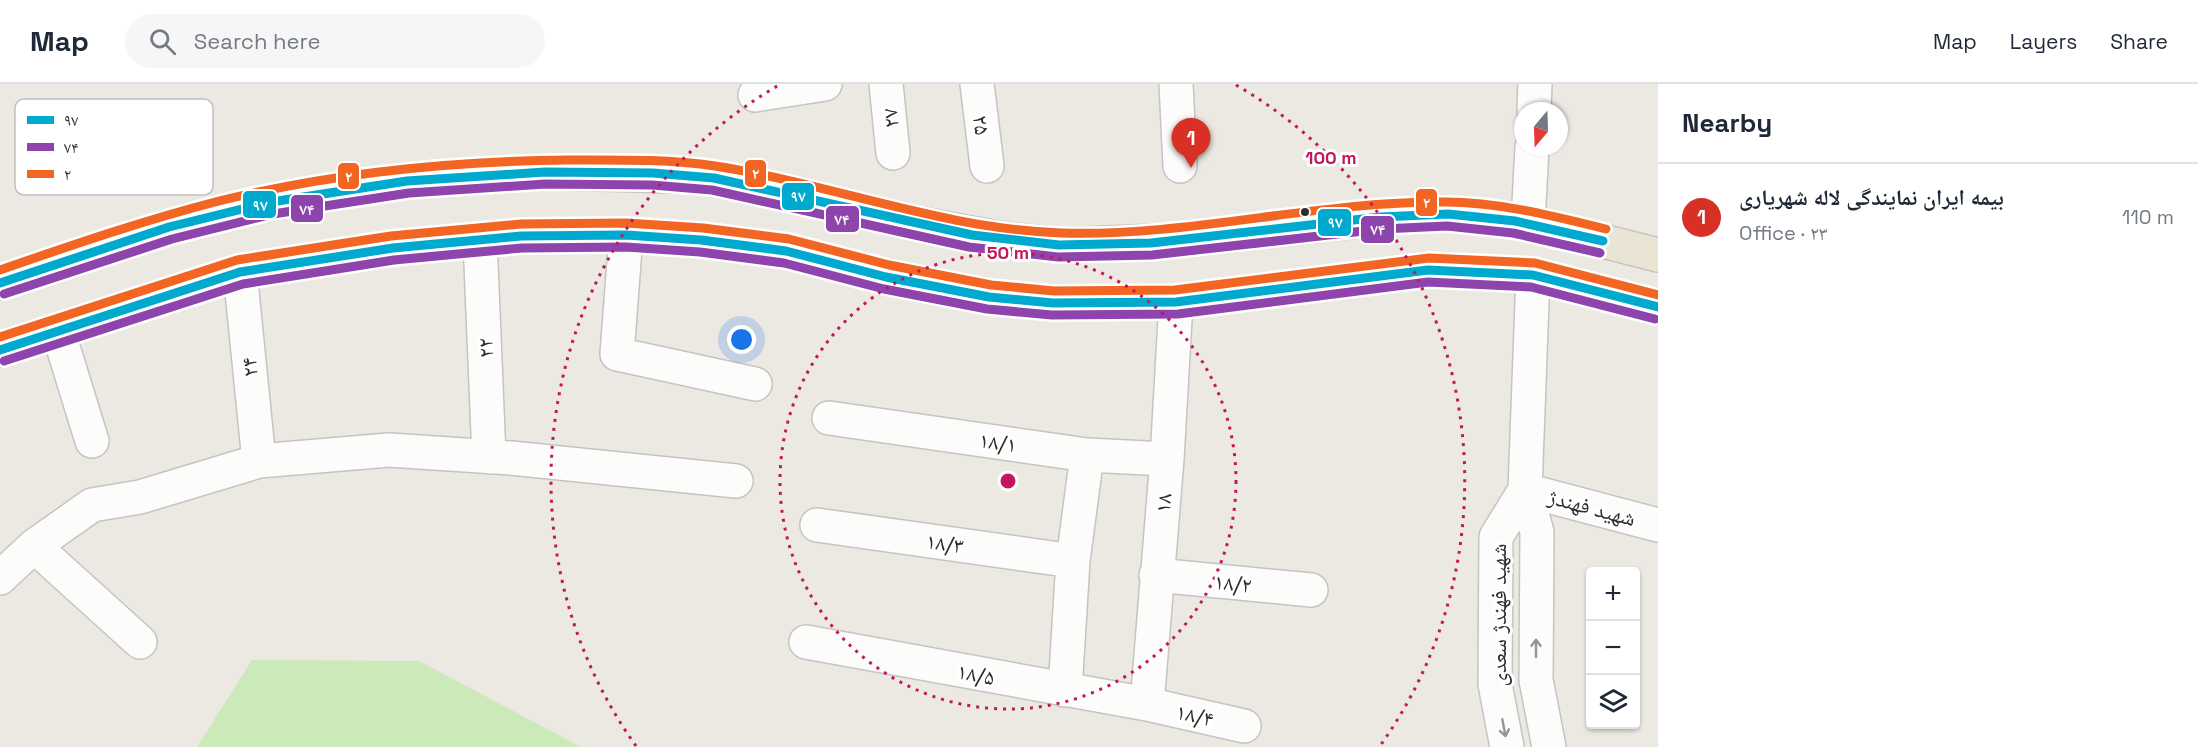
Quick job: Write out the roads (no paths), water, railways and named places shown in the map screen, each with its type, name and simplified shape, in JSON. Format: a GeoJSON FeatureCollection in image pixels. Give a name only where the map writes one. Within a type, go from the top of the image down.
{"type":"FeatureCollection","features":[{"type":"Feature","properties":{"kind":"main road"},"geometry":{"type":"LineString","coordinates":[[0,283],[137,236],[229,211],[387,183],[526,172],[711,177],[799,194],[899,220],[998,238],[1058,244],[1185,240],[1429,213],[1528,222],[1658,255]]}},
{"type":"Feature","properties":{"kind":"main road"},"geometry":{"type":"LineString","coordinates":[[0,350],[240,272],[393,248],[521,236],[626,235],[701,240],[786,251],[886,278],[989,297],[1053,303],[1176,302],[1428,270],[1533,275],[1658,307]]}},
{"type":"Feature","properties":{"kind":"street"},"geometry":{"type":"LineString","coordinates":[[755,95],[825,84]]}},
{"type":"Feature","properties":{"kind":"street","name":"۲۷"},"geometry":{"type":"LineString","coordinates":[[886,84],[893,153]]}},
{"type":"Feature","properties":{"kind":"street","name":"۲۵"},"geometry":{"type":"LineString","coordinates":[[977,84],[987,166]]}},
{"type":"Feature","properties":{"kind":"street"},"geometry":{"type":"LineString","coordinates":[[1176,84],[1180,166]]}},
{"type":"Feature","properties":{"kind":"street"},"geometry":{"type":"LineString","coordinates":[[1534,102],[1535,84]]}},
{"type":"Feature","properties":{"kind":"street"},"geometry":{"type":"LineString","coordinates":[[1528,222],[1532,156]]}},
{"type":"Feature","properties":{"kind":"street"},"geometry":{"type":"LineString","coordinates":[[626,235],[617,354],[755,384]]}},
{"type":"Feature","properties":{"kind":"street","name":"۲۲"},"geometry":{"type":"LineString","coordinates":[[480,240],[489,457]]}},
{"type":"Feature","properties":{"kind":"street","name":"۲۴"},"geometry":{"type":"LineString","coordinates":[[240,272],[259,461]]}},
{"type":"Feature","properties":{"kind":"street","name":"شهید فهندژ سعدی"},"geometry":{"type":"LineString","coordinates":[[1533,275],[1525,490],[1537,532],[1536,680],[1549,747]]}},
{"type":"Feature","properties":{"kind":"street","name":"۱۸"},"geometry":{"type":"LineString","coordinates":[[1147,704],[1167,459],[1176,302]]}},
{"type":"Feature","properties":{"kind":"street"},"geometry":{"type":"LineString","coordinates":[[58,331],[92,441]]}},
{"type":"Feature","properties":{"kind":"street","name":"۱۸/۱"},"geometry":{"type":"LineString","coordinates":[[829,418],[1087,455],[1167,459]]}},
{"type":"Feature","properties":{"kind":"street"},"geometry":{"type":"LineString","coordinates":[[0,578],[34,546],[92,505],[140,497],[259,461],[389,450],[489,457],[736,481]]}},
{"type":"Feature","properties":{"kind":"street"},"geometry":{"type":"LineString","coordinates":[[1065,690],[1073,561],[1087,455]]}},
{"type":"Feature","properties":{"kind":"street","name":"شهید فهندژ سعدی"},"geometry":{"type":"LineString","coordinates":[[1507,747],[1495,684],[1496,537],[1525,490]]}},
{"type":"Feature","properties":{"kind":"street","name":"شهید فهندژ"},"geometry":{"type":"LineString","coordinates":[[1525,490],[1658,525]]}},
{"type":"Feature","properties":{"kind":"street","name":"۱۸/۳"},"geometry":{"type":"LineString","coordinates":[[818,525],[1073,561]]}},
{"type":"Feature","properties":{"kind":"street"},"geometry":{"type":"LineString","coordinates":[[34,546],[140,642]]}},
{"type":"Feature","properties":{"kind":"street","name":"۱۸/۲"},"geometry":{"type":"LineString","coordinates":[[1156,575],[1311,590]]}},
{"type":"Feature","properties":{"kind":"street","name":"۱۸/۵"},"geometry":{"type":"LineString","coordinates":[[806,642],[1147,704]]}},
{"type":"Feature","properties":{"kind":"street","name":"۱۸/۴"},"geometry":{"type":"LineString","coordinates":[[1147,704],[1244,726]]}},
{"type":"Feature","properties":{"kind":"place","name":"بیمه ایران نمایندگی لاله شهریاری"},"geometry":{"type":"Point","coordinates":[1191,168]}}]}
